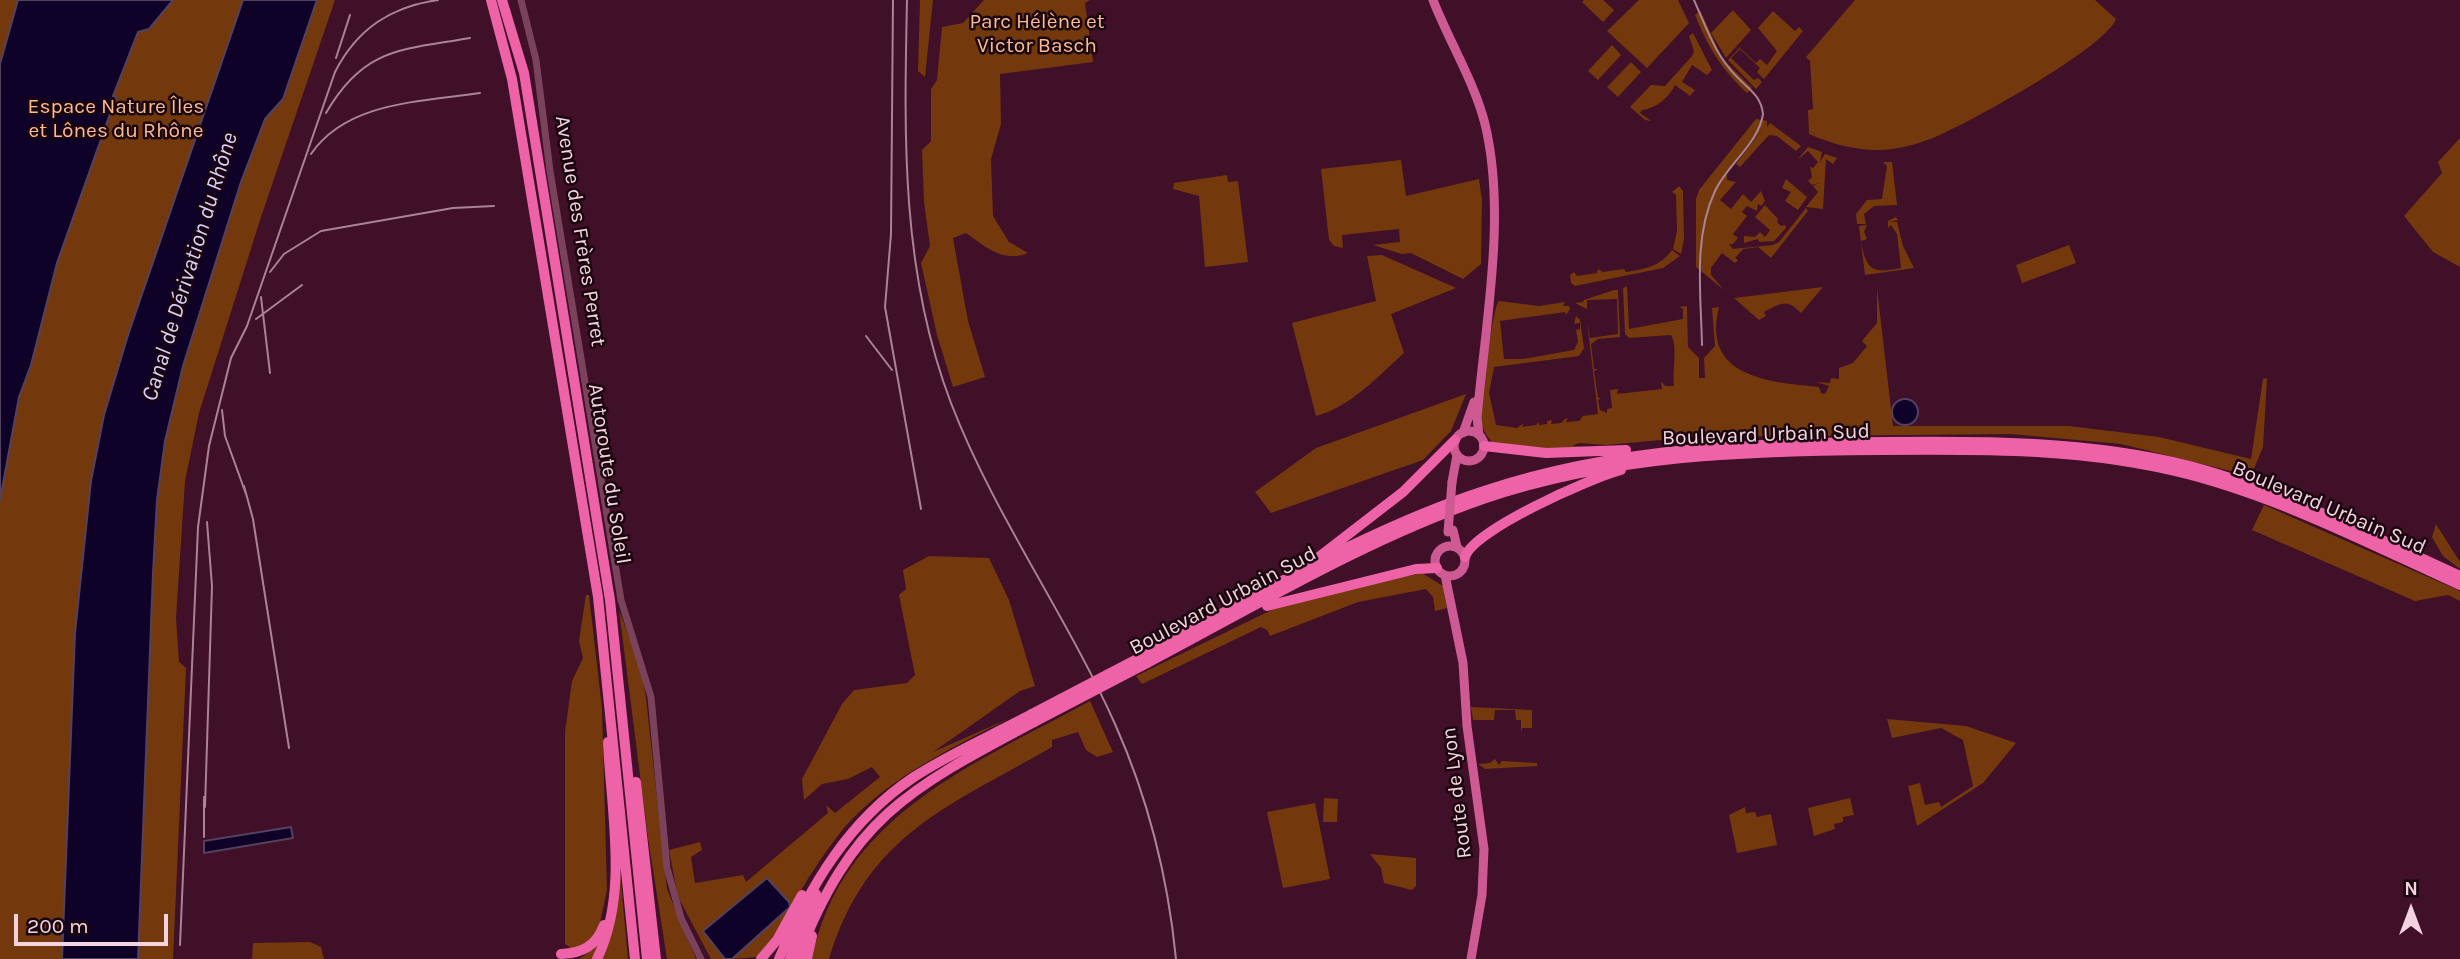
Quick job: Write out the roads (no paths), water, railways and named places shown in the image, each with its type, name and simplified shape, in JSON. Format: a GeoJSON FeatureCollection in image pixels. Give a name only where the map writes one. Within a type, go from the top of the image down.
{"type":"FeatureCollection","features":[{"type":"Feature","properties":{"kind":"highway","name":"Autoroute du Soleil"},"geometry":{"type":"LineString","coordinates":[[489,0],[500,27],[512,79],[592,559],[611,711],[635,959]]}},
{"type":"Feature","properties":{"kind":"highway","name":"Autoroute du Soleil"},"geometry":{"type":"LineString","coordinates":[[502,0],[524,73],[606,570],[623,706],[647,959]]}},
{"type":"Feature","properties":{"kind":"highway"},"geometry":{"type":"LineString","coordinates":[[508,0],[520,39],[524,73]]}},
{"type":"Feature","properties":{"kind":"highway"},"geometry":{"type":"LineString","coordinates":[[1293,577],[1296,571],[1316,560],[1403,492],[1459,437]]}},
{"type":"Feature","properties":{"kind":"highway","name":"Boulevard Urbain Sud"},"geometry":{"type":"LineString","coordinates":[[797,959],[825,894],[854,848],[899,802],[951,766],[1033,718],[1293,577],[1390,528],[1484,491],[1587,463],[1676,449],[1783,443],[2002,441],[2113,451],[2186,466],[2267,491],[2460,576]]}},
{"type":"Feature","properties":{"kind":"highway"},"geometry":{"type":"LineString","coordinates":[[1484,446],[1546,453],[1666,446],[1676,449]]}},
{"type":"Feature","properties":{"kind":"highway","name":"Boulevard Urbain Sud"},"geometry":{"type":"LineString","coordinates":[[1145,659],[1393,536],[1485,499],[1591,470],[1667,457],[1765,451],[1979,449],[2045,451],[2117,459],[2240,489],[2320,521],[2460,585]]}},
{"type":"Feature","properties":{"kind":"highway"},"geometry":{"type":"LineString","coordinates":[[1465,557],[1474,542],[1578,484],[1629,468],[1659,463],[1667,457]]}},
{"type":"Feature","properties":{"kind":"highway"},"geometry":{"type":"LineString","coordinates":[[1250,609],[1416,569],[1441,571]]}},
{"type":"Feature","properties":{"kind":"highway"},"geometry":{"type":"LineString","coordinates":[[623,706],[629,718],[656,959]]}},
{"type":"Feature","properties":{"kind":"highway"},"geometry":{"type":"LineString","coordinates":[[597,959],[608,933],[614,906],[607,725],[611,711]]}},
{"type":"Feature","properties":{"kind":"highway","name":"Boulevard Urbain Sud"},"geometry":{"type":"LineString","coordinates":[[968,748],[1033,718]]}},
{"type":"Feature","properties":{"kind":"highway"},"geometry":{"type":"LineString","coordinates":[[761,959],[777,940],[823,862],[862,815],[910,775],[960,747],[968,748]]}},
{"type":"Feature","properties":{"kind":"highway"},"geometry":{"type":"LineString","coordinates":[[779,959],[810,893],[845,840],[903,785],[968,748]]}},
{"type":"Feature","properties":{"kind":"highway"},"geometry":{"type":"LineString","coordinates":[[790,959],[818,890],[850,842],[897,795],[968,748]]}},
{"type":"Feature","properties":{"kind":"highway"},"geometry":{"type":"LineString","coordinates":[[561,957],[584,950],[594,943],[603,930],[609,902],[613,838]]}},
{"type":"Feature","properties":{"kind":"highway"},"geometry":{"type":"LineString","coordinates":[[650,892],[663,959]]}},
{"type":"Feature","properties":{"kind":"highway"},"geometry":{"type":"LineString","coordinates":[[807,959],[825,894]]}},
{"type":"Feature","properties":{"kind":"main road"},"geometry":{"type":"LineString","coordinates":[[1433,0],[1485,126],[1493,201],[1489,294],[1476,425],[1484,446],[1479,457],[1461,468],[1455,482]]}},
{"type":"Feature","properties":{"kind":"main road"},"geometry":{"type":"LineString","coordinates":[[1451,531],[1457,547],[1465,557],[1464,567],[1457,574],[1441,571],[1437,553],[1445,547],[1451,531],[1459,437],[1480,384]]}},
{"type":"Feature","properties":{"kind":"main road"},"geometry":{"type":"LineString","coordinates":[[1459,437],[1471,432],[1479,435]]}},
{"type":"Feature","properties":{"kind":"main road"},"geometry":{"type":"LineString","coordinates":[[1457,455],[1471,461]]}},
{"type":"Feature","properties":{"kind":"main road"},"geometry":{"type":"LineString","coordinates":[[1445,547],[1457,547]]}},
{"type":"Feature","properties":{"kind":"main road","name":"Route de Lyon"},"geometry":{"type":"LineString","coordinates":[[1441,571],[1457,623]]}},
{"type":"Feature","properties":{"kind":"main road","name":"Route de Lyon"},"geometry":{"type":"LineString","coordinates":[[1457,574],[1457,623],[1484,849],[1482,895],[1471,959]]}},
{"type":"Feature","properties":{"kind":"street","name":"Avenue des Frères Perret"},"geometry":{"type":"LineString","coordinates":[[521,0],[538,72],[550,171],[621,600],[651,697],[667,868],[681,918],[701,959]]}},
{"type":"Feature","properties":{"kind":"water"},"geometry":{"type":"Polygon","coordinates":[[[18,0],[173,0],[149,29],[138,32],[113,96],[116,97],[57,263],[31,365],[19,397],[0,500],[0,64],[18,0]]]}},
{"type":"Feature","properties":{"kind":"water","name":"Canal de Dérivation du Rhône"},"geometry":{"type":"Polygon","coordinates":[[[243,0],[317,0],[283,99],[265,119],[241,182],[183,366],[165,441],[157,500],[153,573],[138,959],[62,959],[75,633],[91,481],[104,415],[128,335],[243,0]]]}},
{"type":"Feature","properties":{"kind":"water"},"geometry":{"type":"Polygon","coordinates":[[[1905,399],[1914,403],[1918,412],[1914,421],[1905,425],[1896,421],[1892,412],[1896,403],[1905,399]]]}},
{"type":"Feature","properties":{"kind":"water"},"geometry":{"type":"Polygon","coordinates":[[[291,827],[293,838],[204,853],[204,841],[291,827]]]}},
{"type":"Feature","properties":{"kind":"water"},"geometry":{"type":"Polygon","coordinates":[[[767,878],[789,902],[790,907],[732,959],[725,959],[703,931],[767,878]]]}},
{"type":"Feature","properties":{"kind":"tram line"},"geometry":{"type":"LineString","coordinates":[[1694,0],[1717,51],[1757,98],[1763,114],[1756,135],[1720,181],[1708,209],[1700,266],[1702,345]]}},
{"type":"Feature","properties":{"kind":"railway"},"geometry":{"type":"LineString","coordinates":[[180,945],[198,527],[209,446],[231,358],[247,326],[335,72],[354,44],[377,22],[405,8],[438,0]]}},
{"type":"Feature","properties":{"kind":"railway"},"geometry":{"type":"LineString","coordinates":[[893,0],[891,234],[885,307],[921,509]]}},
{"type":"Feature","properties":{"kind":"railway"},"geometry":{"type":"LineString","coordinates":[[907,0],[906,154],[909,204],[914,254],[935,354],[968,444],[1096,683],[1127,752],[1155,839],[1168,899],[1176,959]]}},
{"type":"Feature","properties":{"kind":"railway"},"geometry":{"type":"LineString","coordinates":[[336,58],[350,15]]}},
{"type":"Feature","properties":{"kind":"railway"},"geometry":{"type":"LineString","coordinates":[[326,113],[340,91],[370,63],[405,50],[470,38]]}},
{"type":"Feature","properties":{"kind":"railway"},"geometry":{"type":"LineString","coordinates":[[311,154],[326,137],[344,123],[365,114],[411,102],[480,93]]}},
{"type":"Feature","properties":{"kind":"railway"},"geometry":{"type":"LineString","coordinates":[[270,272],[284,254],[321,231],[453,208],[494,206]]}},
{"type":"Feature","properties":{"kind":"railway"},"geometry":{"type":"LineString","coordinates":[[256,319],[302,285]]}},
{"type":"Feature","properties":{"kind":"railway"},"geometry":{"type":"LineString","coordinates":[[261,297],[270,373]]}},
{"type":"Feature","properties":{"kind":"railway"},"geometry":{"type":"LineString","coordinates":[[866,336],[892,370]]}},
{"type":"Feature","properties":{"kind":"railway"},"geometry":{"type":"LineString","coordinates":[[222,410],[225,436],[246,494]]}},
{"type":"Feature","properties":{"kind":"railway"},"geometry":{"type":"LineString","coordinates":[[244,486],[253,519],[289,748]]}},
{"type":"Feature","properties":{"kind":"railway"},"geometry":{"type":"LineString","coordinates":[[205,807],[212,586],[207,522]]}},
{"type":"Feature","properties":{"kind":"railway"},"geometry":{"type":"LineString","coordinates":[[204,797],[204,837]]}},
{"type":"Feature","properties":{"kind":"park label","name":"Parc Hélène et Victor Basch"},"geometry":{"type":"Point","coordinates":[1037,34]}},
{"type":"Feature","properties":{"kind":"park label","name":"Espace Nature Îles et Lônes du Rhône"},"geometry":{"type":"Point","coordinates":[116,119]}}]}
